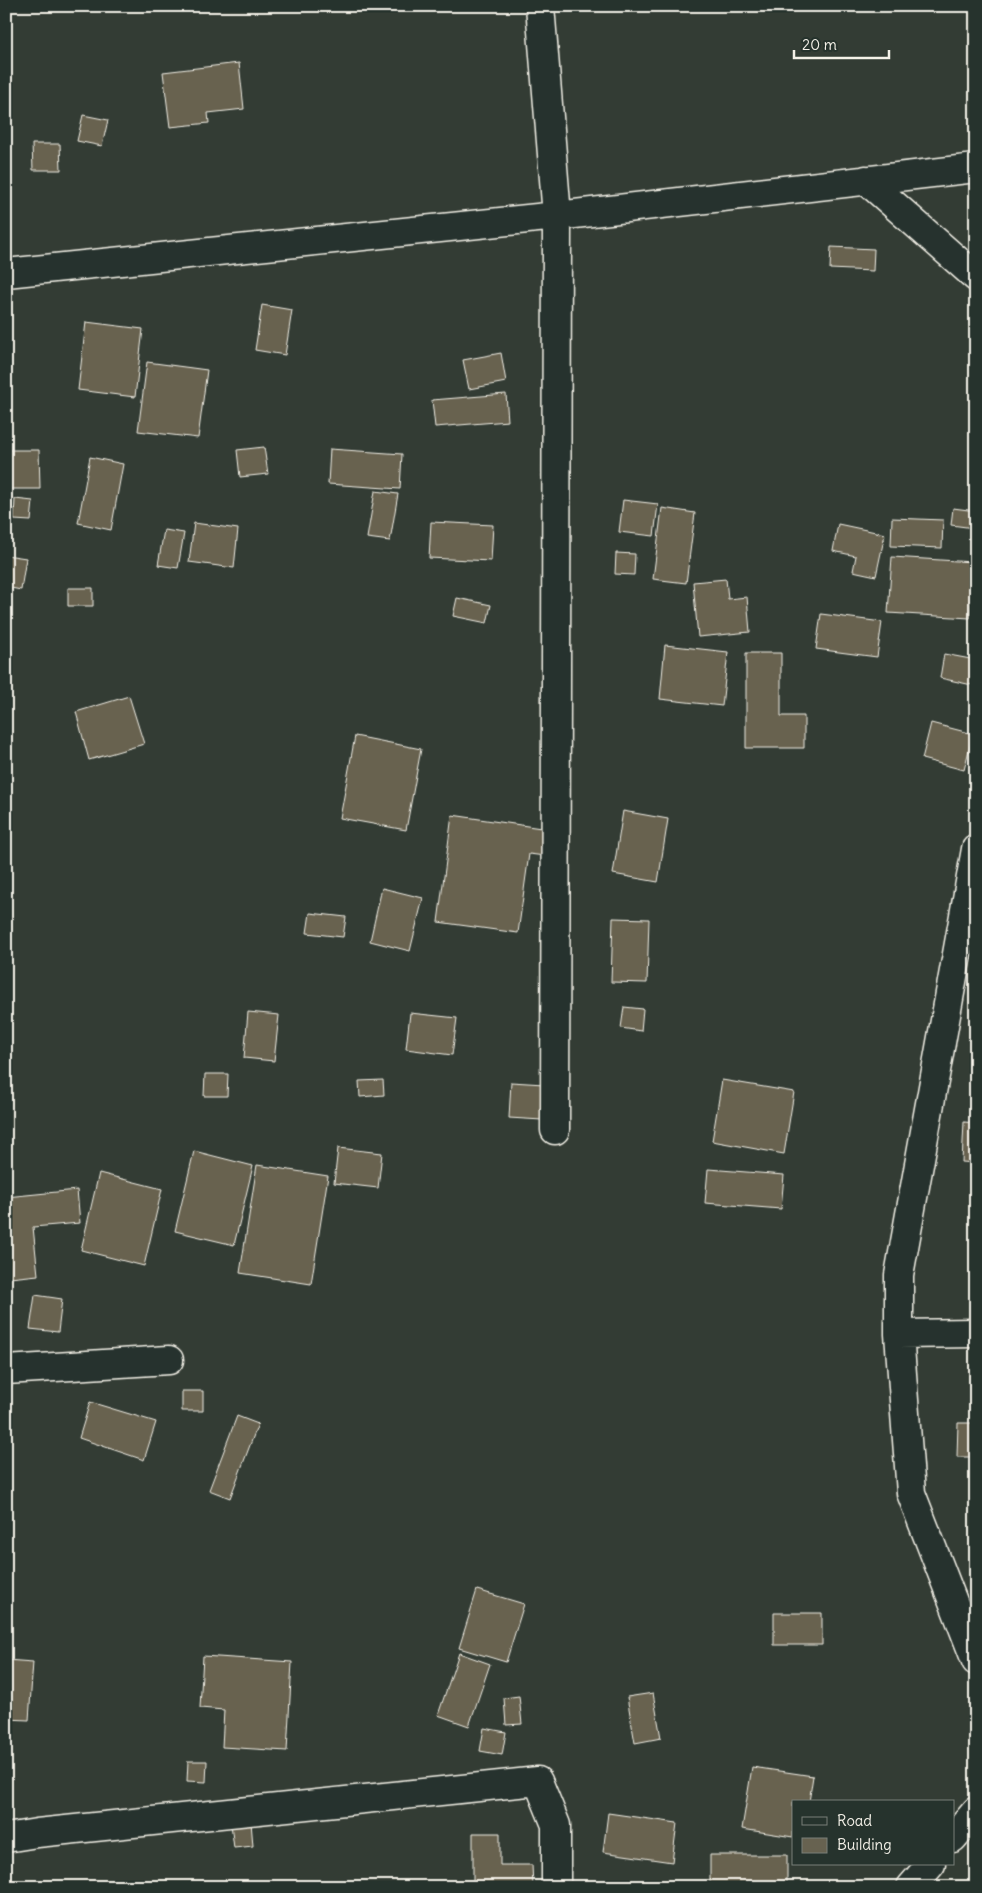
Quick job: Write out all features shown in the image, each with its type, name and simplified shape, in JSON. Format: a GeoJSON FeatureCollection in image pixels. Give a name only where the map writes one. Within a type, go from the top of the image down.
{"type":"FeatureCollection","features":[{"type":"Feature","properties":{"kind":"street"},"geometry":{"type":"LineString","coordinates":[[540,6],[557,216],[555,1130]]}},
{"type":"Feature","properties":{"kind":"street"},"geometry":{"type":"LineString","coordinates":[[6,272],[557,216],[976,168]]}},
{"type":"Feature","properties":{"kind":"street"},"geometry":{"type":"LineString","coordinates":[[866,180],[976,277]]}},
{"type":"Feature","properties":{"kind":"street"},"geometry":{"type":"LineString","coordinates":[[976,849],[900,1275],[899,1334],[910,1493],[976,1661]]}},
{"type":"Feature","properties":{"kind":"street"},"geometry":{"type":"LineString","coordinates":[[899,1334],[976,1333]]}},
{"type":"Feature","properties":{"kind":"street"},"geometry":{"type":"LineString","coordinates":[[6,1370],[169,1360]]}},
{"type":"Feature","properties":{"kind":"street"},"geometry":{"type":"LineString","coordinates":[[6,1838],[538,1781],[556,1825],[556,1887]]}},
{"type":"Feature","properties":{"kind":"street"},"geometry":{"type":"LineString","coordinates":[[954,1837],[976,1811]]}},
{"type":"Feature","properties":{"kind":"street"},"geometry":{"type":"LineString","coordinates":[[911,1887],[929,1866]]}},
{"type":"Feature","properties":{"kind":"building"},"geometry":{"type":"Polygon","coordinates":[[[239,63],[244,109],[208,113],[209,123],[170,127],[163,72],[239,63]]]}},
{"type":"Feature","properties":{"kind":"building"},"geometry":{"type":"Polygon","coordinates":[[[83,115],[108,120],[102,146],[77,141],[83,115]]]}},
{"type":"Feature","properties":{"kind":"building"},"geometry":{"type":"Polygon","coordinates":[[[32,144],[60,144],[61,170],[33,170],[32,144]]]}},
{"type":"Feature","properties":{"kind":"building"},"geometry":{"type":"Polygon","coordinates":[[[831,247],[874,249],[873,271],[830,269],[831,247]]]}},
{"type":"Feature","properties":{"kind":"building"},"geometry":{"type":"Polygon","coordinates":[[[262,305],[292,310],[285,355],[255,350],[262,305]]]}},
{"type":"Feature","properties":{"kind":"building"},"geometry":{"type":"Polygon","coordinates":[[[86,322],[143,329],[135,397],[78,390],[86,322]]]}},
{"type":"Feature","properties":{"kind":"building"},"geometry":{"type":"Polygon","coordinates":[[[501,353],[506,382],[469,389],[463,360],[501,353]]]}},
{"type":"Feature","properties":{"kind":"building"},"geometry":{"type":"Polygon","coordinates":[[[147,362],[207,370],[198,438],[138,431],[147,362]]]}},
{"type":"Feature","properties":{"kind":"building"},"geometry":{"type":"Polygon","coordinates":[[[506,394],[508,421],[435,427],[432,400],[506,394]]]}},
{"type":"Feature","properties":{"kind":"building"},"geometry":{"type":"Polygon","coordinates":[[[264,447],[268,474],[240,477],[237,450],[264,447]]]}},
{"type":"Feature","properties":{"kind":"building"},"geometry":{"type":"Polygon","coordinates":[[[330,449],[402,454],[400,489],[328,484],[330,449]]]}},
{"type":"Feature","properties":{"kind":"building"},"geometry":{"type":"Polygon","coordinates":[[[9,450],[39,450],[40,489],[10,489],[9,450]]]}},
{"type":"Feature","properties":{"kind":"building"},"geometry":{"type":"Polygon","coordinates":[[[90,457],[123,464],[111,530],[78,523],[90,457]]]}},
{"type":"Feature","properties":{"kind":"building"},"geometry":{"type":"Polygon","coordinates":[[[375,491],[398,494],[390,541],[367,538],[375,491]]]}},
{"type":"Feature","properties":{"kind":"building"},"geometry":{"type":"Polygon","coordinates":[[[15,499],[33,501],[31,521],[14,520],[15,499]]]}},
{"type":"Feature","properties":{"kind":"building"},"geometry":{"type":"Polygon","coordinates":[[[623,500],[658,504],[654,536],[619,532],[623,500]]]}},
{"type":"Feature","properties":{"kind":"building"},"geometry":{"type":"Polygon","coordinates":[[[662,508],[695,513],[686,583],[653,579],[662,508]]]}},
{"type":"Feature","properties":{"kind":"building"},"geometry":{"type":"Polygon","coordinates":[[[953,508],[976,511],[974,528],[951,525],[953,508]]]}},
{"type":"Feature","properties":{"kind":"building"},"geometry":{"type":"Polygon","coordinates":[[[892,518],[943,520],[942,548],[891,546],[892,518]]]}},
{"type":"Feature","properties":{"kind":"building"},"geometry":{"type":"Polygon","coordinates":[[[431,522],[493,525],[491,561],[429,558],[431,522]]]}},
{"type":"Feature","properties":{"kind":"building"},"geometry":{"type":"Polygon","coordinates":[[[194,523],[238,529],[234,568],[189,562],[194,523]]]}},
{"type":"Feature","properties":{"kind":"building"},"geometry":{"type":"Polygon","coordinates":[[[838,524],[885,534],[876,576],[853,571],[856,556],[833,551],[838,524]]]}},
{"type":"Feature","properties":{"kind":"building"},"geometry":{"type":"Polygon","coordinates":[[[164,530],[184,533],[178,568],[158,565],[164,530]]]}},
{"type":"Feature","properties":{"kind":"building"},"geometry":{"type":"Polygon","coordinates":[[[616,553],[635,554],[634,575],[615,574],[616,553]]]}},
{"type":"Feature","properties":{"kind":"building"},"geometry":{"type":"Polygon","coordinates":[[[6,555],[26,558],[21,590],[6,587],[6,555]]]}},
{"type":"Feature","properties":{"kind":"building"},"geometry":{"type":"Polygon","coordinates":[[[892,557],[973,562],[970,618],[888,613],[892,557]]]}},
{"type":"Feature","properties":{"kind":"building"},"geometry":{"type":"Polygon","coordinates":[[[726,579],[728,599],[747,597],[750,632],[698,637],[693,582],[726,579]]]}},
{"type":"Feature","properties":{"kind":"building"},"geometry":{"type":"Polygon","coordinates":[[[68,588],[93,588],[93,606],[68,606],[68,588]]]}},
{"type":"Feature","properties":{"kind":"building"},"geometry":{"type":"Polygon","coordinates":[[[457,598],[491,605],[487,623],[453,616],[457,598]]]}},
{"type":"Feature","properties":{"kind":"building"},"geometry":{"type":"Polygon","coordinates":[[[821,614],[882,622],[877,657],[816,649],[821,614]]]}},
{"type":"Feature","properties":{"kind":"building"},"geometry":{"type":"Polygon","coordinates":[[[665,645],[728,652],[722,706],[660,699],[665,645]]]}},
{"type":"Feature","properties":{"kind":"building"},"geometry":{"type":"Polygon","coordinates":[[[746,653],[781,653],[781,716],[804,716],[804,748],[746,748],[746,653]]]}},
{"type":"Feature","properties":{"kind":"building"},"geometry":{"type":"Polygon","coordinates":[[[944,654],[976,660],[972,685],[940,678],[944,654]]]}},
{"type":"Feature","properties":{"kind":"building"},"geometry":{"type":"Polygon","coordinates":[[[129,696],[144,744],[89,760],[76,712],[129,696]]]}},
{"type":"Feature","properties":{"kind":"building"},"geometry":{"type":"Polygon","coordinates":[[[931,723],[973,734],[964,770],[922,759],[931,723]]]}},
{"type":"Feature","properties":{"kind":"building"},"geometry":{"type":"Polygon","coordinates":[[[355,736],[421,749],[406,830],[340,818],[355,736]]]}},
{"type":"Feature","properties":{"kind":"building"},"geometry":{"type":"Polygon","coordinates":[[[623,811],[668,819],[658,882],[613,874],[623,811]]]}},
{"type":"Feature","properties":{"kind":"building"},"geometry":{"type":"Polygon","coordinates":[[[452,815],[548,829],[545,856],[529,854],[518,933],[438,922],[452,815]]]}},
{"type":"Feature","properties":{"kind":"building"},"geometry":{"type":"Polygon","coordinates":[[[382,888],[423,898],[410,951],[370,941],[382,888]]]}},
{"type":"Feature","properties":{"kind":"building"},"geometry":{"type":"Polygon","coordinates":[[[310,913],[346,917],[343,937],[307,933],[310,913]]]}},
{"type":"Feature","properties":{"kind":"building"},"geometry":{"type":"Polygon","coordinates":[[[613,918],[649,919],[647,983],[611,982],[613,918]]]}},
{"type":"Feature","properties":{"kind":"building"},"geometry":{"type":"Polygon","coordinates":[[[624,1007],[643,1009],[641,1031],[621,1028],[624,1007]]]}},
{"type":"Feature","properties":{"kind":"building"},"geometry":{"type":"Polygon","coordinates":[[[248,1012],[279,1015],[274,1061],[244,1058],[248,1012]]]}},
{"type":"Feature","properties":{"kind":"building"},"geometry":{"type":"Polygon","coordinates":[[[410,1013],[457,1018],[452,1055],[406,1049],[410,1013]]]}},
{"type":"Feature","properties":{"kind":"building"},"geometry":{"type":"Polygon","coordinates":[[[205,1074],[228,1074],[227,1096],[204,1096],[205,1074]]]}},
{"type":"Feature","properties":{"kind":"building"},"geometry":{"type":"Polygon","coordinates":[[[383,1080],[384,1095],[360,1097],[359,1081],[383,1080]]]}},
{"type":"Feature","properties":{"kind":"building"},"geometry":{"type":"Polygon","coordinates":[[[722,1080],[794,1092],[784,1154],[712,1141],[722,1080]]]}},
{"type":"Feature","properties":{"kind":"building"},"geometry":{"type":"Polygon","coordinates":[[[511,1082],[544,1084],[542,1120],[509,1118],[511,1082]]]}},
{"type":"Feature","properties":{"kind":"building"},"geometry":{"type":"Polygon","coordinates":[[[964,1122],[976,1123],[976,1163],[962,1162],[964,1122]]]}},
{"type":"Feature","properties":{"kind":"building"},"geometry":{"type":"Polygon","coordinates":[[[338,1148],[382,1153],[378,1188],[334,1183],[338,1148]]]}},
{"type":"Feature","properties":{"kind":"building"},"geometry":{"type":"Polygon","coordinates":[[[194,1151],[253,1166],[234,1245],[175,1231],[194,1151]]]}},
{"type":"Feature","properties":{"kind":"building"},"geometry":{"type":"Polygon","coordinates":[[[257,1165],[328,1176],[311,1284],[240,1273],[257,1165]]]}},
{"type":"Feature","properties":{"kind":"building"},"geometry":{"type":"Polygon","coordinates":[[[708,1169],[784,1175],[781,1209],[705,1203],[708,1169]]]}},
{"type":"Feature","properties":{"kind":"building"},"geometry":{"type":"Polygon","coordinates":[[[99,1173],[162,1189],[144,1266],[81,1250],[99,1173]]]}},
{"type":"Feature","properties":{"kind":"building"},"geometry":{"type":"Polygon","coordinates":[[[77,1190],[80,1223],[33,1227],[38,1275],[10,1278],[6,1235],[6,1197],[77,1190]]]}},
{"type":"Feature","properties":{"kind":"building"},"geometry":{"type":"Polygon","coordinates":[[[35,1295],[62,1299],[58,1332],[30,1329],[35,1295]]]}},
{"type":"Feature","properties":{"kind":"building"},"geometry":{"type":"Polygon","coordinates":[[[182,1391],[203,1391],[203,1411],[182,1411],[182,1391]]]}},
{"type":"Feature","properties":{"kind":"building"},"geometry":{"type":"Polygon","coordinates":[[[90,1402],[156,1422],[144,1460],[79,1438],[90,1402]]]}},
{"type":"Feature","properties":{"kind":"building"},"geometry":{"type":"Polygon","coordinates":[[[237,1416],[258,1424],[230,1498],[209,1490],[237,1416]]]}},
{"type":"Feature","properties":{"kind":"building"},"geometry":{"type":"Polygon","coordinates":[[[958,1423],[976,1423],[976,1457],[957,1457],[958,1423]]]}},
{"type":"Feature","properties":{"kind":"building"},"geometry":{"type":"Polygon","coordinates":[[[477,1590],[524,1604],[506,1662],[459,1648],[477,1590]]]}},
{"type":"Feature","properties":{"kind":"building"},"geometry":{"type":"Polygon","coordinates":[[[774,1613],[822,1613],[822,1645],[774,1645],[774,1613]]]}},
{"type":"Feature","properties":{"kind":"building"},"geometry":{"type":"Polygon","coordinates":[[[459,1653],[490,1664],[469,1726],[438,1715],[459,1653]]]}},
{"type":"Feature","properties":{"kind":"building"},"geometry":{"type":"Polygon","coordinates":[[[203,1656],[292,1662],[287,1751],[222,1747],[224,1710],[200,1708],[203,1656]]]}},
{"type":"Feature","properties":{"kind":"building"},"geometry":{"type":"Polygon","coordinates":[[[6,1660],[33,1662],[29,1720],[6,1719],[6,1660]]]}},
{"type":"Feature","properties":{"kind":"building"},"geometry":{"type":"Polygon","coordinates":[[[653,1693],[661,1738],[635,1743],[627,1697],[653,1693]]]}},
{"type":"Feature","properties":{"kind":"building"},"geometry":{"type":"Polygon","coordinates":[[[519,1696],[522,1724],[506,1725],[504,1698],[519,1696]]]}},
{"type":"Feature","properties":{"kind":"building"},"geometry":{"type":"Polygon","coordinates":[[[484,1728],[506,1732],[502,1755],[480,1751],[484,1728]]]}},
{"type":"Feature","properties":{"kind":"building"},"geometry":{"type":"Polygon","coordinates":[[[188,1761],[207,1761],[206,1782],[187,1781],[188,1761]]]}},
{"type":"Feature","properties":{"kind":"building"},"geometry":{"type":"Polygon","coordinates":[[[752,1767],[813,1776],[809,1800],[792,1800],[792,1837],[742,1829],[752,1767]]]}},
{"type":"Feature","properties":{"kind":"building"},"geometry":{"type":"Polygon","coordinates":[[[608,1813],[677,1823],[672,1862],[603,1852],[608,1813]]]}},
{"type":"Feature","properties":{"kind":"building"},"geometry":{"type":"Polygon","coordinates":[[[251,1822],[253,1846],[234,1848],[231,1824],[251,1822]]]}},
{"type":"Feature","properties":{"kind":"building"},"geometry":{"type":"Polygon","coordinates":[[[473,1833],[500,1833],[500,1865],[532,1865],[533,1887],[473,1887],[473,1833]]]}},
{"type":"Feature","properties":{"kind":"building"},"geometry":{"type":"Polygon","coordinates":[[[710,1855],[787,1855],[787,1887],[710,1887],[710,1855]]]}}]}
